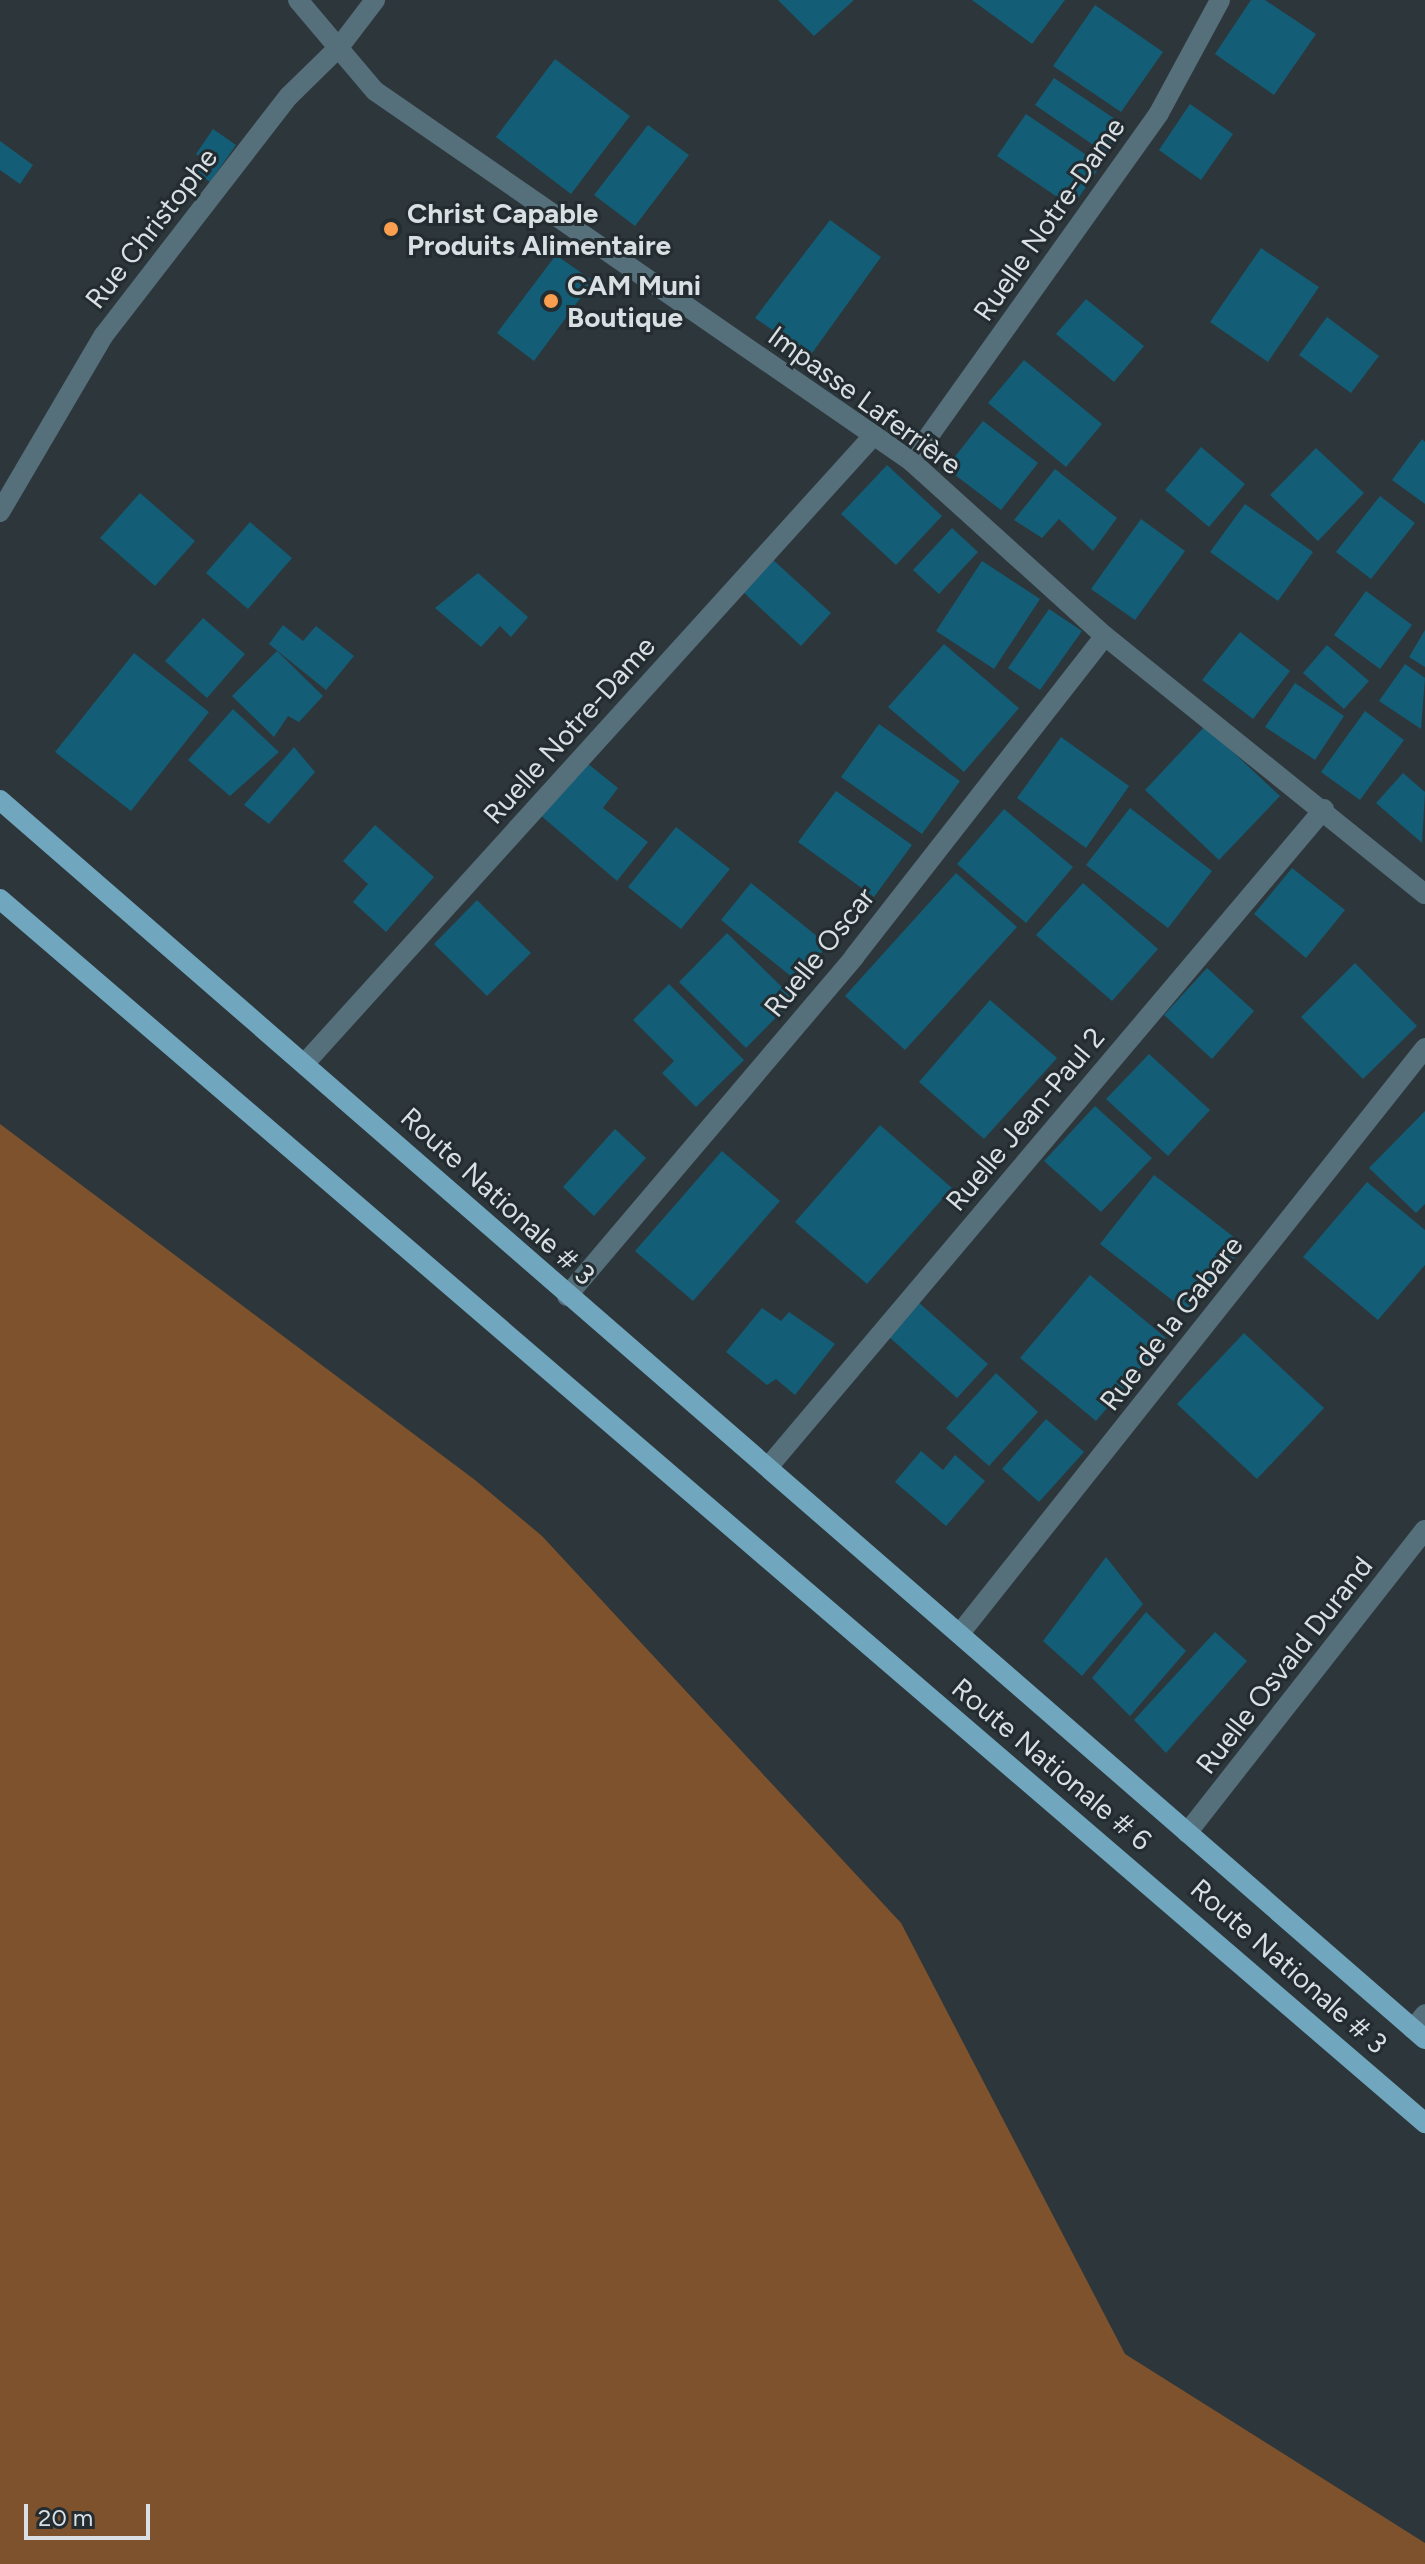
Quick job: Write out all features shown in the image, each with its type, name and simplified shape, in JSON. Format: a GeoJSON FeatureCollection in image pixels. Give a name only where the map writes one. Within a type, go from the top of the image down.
{"type":"FeatureCollection","features":[{"type":"Feature","properties":{"kind":"main road","name":"Route Nationale # 3"},"geometry":{"type":"LineString","coordinates":[[0,800],[306,1062],[567,1296],[961,1632]]}},
{"type":"Feature","properties":{"kind":"main road","name":"Route Nationale # 6"},"geometry":{"type":"LineString","coordinates":[[0,899],[916,1686],[1153,1884]]}},
{"type":"Feature","properties":{"kind":"main road","name":"Route Nationale # 6"},"geometry":{"type":"LineString","coordinates":[[961,1632],[1187,1833]]}},
{"type":"Feature","properties":{"kind":"main road","name":"Route Nationale # 3"},"geometry":{"type":"LineString","coordinates":[[1187,1833],[1421,2027]]}},
{"type":"Feature","properties":{"kind":"main road","name":"Route Nationale # 3"},"geometry":{"type":"LineString","coordinates":[[1153,1884],[1425,2123]]}},
{"type":"Feature","properties":{"kind":"street","name":"Impasse Laferrière"},"geometry":{"type":"LineString","coordinates":[[298,0],[375,91],[911,461],[1105,636],[1324,809],[1425,894]]}},
{"type":"Feature","properties":{"kind":"street","name":"Rue Christophe"},"geometry":{"type":"LineString","coordinates":[[0,512],[104,335],[289,96],[340,46],[375,0]]}},
{"type":"Feature","properties":{"kind":"street","name":"Ruelle Notre-Dame"},"geometry":{"type":"LineString","coordinates":[[911,461],[1159,113],[1220,0]]}},
{"type":"Feature","properties":{"kind":"street","name":"Ruelle Notre-Dame"},"geometry":{"type":"LineString","coordinates":[[306,1062],[874,435]]}},
{"type":"Feature","properties":{"kind":"street","name":"Ruelle Oscar"},"geometry":{"type":"LineString","coordinates":[[567,1296],[854,957],[1105,636]]}},
{"type":"Feature","properties":{"kind":"street","name":"Ruelle Jean-Paul 2"},"geometry":{"type":"LineString","coordinates":[[769,1466],[1324,809]]}},
{"type":"Feature","properties":{"kind":"street","name":"Rue de la Gabare"},"geometry":{"type":"LineString","coordinates":[[961,1632],[1425,1048]]}},
{"type":"Feature","properties":{"kind":"street","name":"Ruelle Osvald Durand"},"geometry":{"type":"LineString","coordinates":[[1187,1833],[1425,1530]]}},
{"type":"Feature","properties":{"kind":"shaded area"},"geometry":{"type":"Polygon","coordinates":[[[0,1124],[475,1480],[542,1536],[901,1923],[1125,2354],[1425,2543],[1425,2564],[0,2564],[0,1124]]]}},
{"type":"Feature","properties":{"kind":"building"},"geometry":{"type":"Polygon","coordinates":[[[778,0],[854,0],[814,36],[778,0]]]}},
{"type":"Feature","properties":{"kind":"building"},"geometry":{"type":"Polygon","coordinates":[[[972,0],[1065,0],[1032,44],[972,0]]]}},
{"type":"Feature","properties":{"kind":"building"},"geometry":{"type":"Polygon","coordinates":[[[1251,0],[1265,0],[1316,34],[1274,95],[1215,54],[1251,0]]]}},
{"type":"Feature","properties":{"kind":"building"},"geometry":{"type":"Polygon","coordinates":[[[1095,5],[1163,52],[1121,112],[1053,66],[1095,5]]]}},
{"type":"Feature","properties":{"kind":"building"},"geometry":{"type":"Polygon","coordinates":[[[555,59],[630,116],[571,194],[496,137],[555,59]]]}},
{"type":"Feature","properties":{"kind":"building"},"geometry":{"type":"Polygon","coordinates":[[[1054,78],[1124,125],[1105,153],[1035,105],[1054,78]]]}},
{"type":"Feature","properties":{"kind":"building"},"geometry":{"type":"Polygon","coordinates":[[[1190,104],[1233,134],[1201,180],[1159,150],[1190,104]]]}},
{"type":"Feature","properties":{"kind":"building"},"geometry":{"type":"Polygon","coordinates":[[[1026,114],[1101,165],[1072,207],[997,156],[1026,114]]]}},
{"type":"Feature","properties":{"kind":"building"},"geometry":{"type":"Polygon","coordinates":[[[648,125],[689,155],[635,226],[594,195],[648,125]]]}},
{"type":"Feature","properties":{"kind":"building"},"geometry":{"type":"Polygon","coordinates":[[[213,129],[236,145],[210,182],[197,173],[206,161],[196,154],[213,129]]]}},
{"type":"Feature","properties":{"kind":"building"},"geometry":{"type":"Polygon","coordinates":[[[0,141],[33,165],[20,184],[0,170],[0,141]]]}},
{"type":"Feature","properties":{"kind":"building"},"geometry":{"type":"Polygon","coordinates":[[[830,220],[881,257],[810,356],[755,318],[830,220]]]}},
{"type":"Feature","properties":{"kind":"building"},"geometry":{"type":"Polygon","coordinates":[[[1261,248],[1319,287],[1268,362],[1210,322],[1261,248]]]}},
{"type":"Feature","properties":{"kind":"building"},"geometry":{"type":"Polygon","coordinates":[[[556,255],[593,281],[534,361],[497,333],[556,255]]]}},
{"type":"Feature","properties":{"kind":"building"},"geometry":{"type":"Polygon","coordinates":[[[1086,299],[1144,346],[1114,382],[1056,334],[1086,299]]]}},
{"type":"Feature","properties":{"kind":"building"},"geometry":{"type":"Polygon","coordinates":[[[1327,317],[1379,356],[1351,393],[1299,355],[1327,317]]]}},
{"type":"Feature","properties":{"kind":"building"},"geometry":{"type":"Polygon","coordinates":[[[1024,360],[1102,424],[1066,467],[988,403],[1024,360]]]}},
{"type":"Feature","properties":{"kind":"building"},"geometry":{"type":"Polygon","coordinates":[[[983,421],[1038,463],[1001,510],[946,468],[983,421]]]}},
{"type":"Feature","properties":{"kind":"building"},"geometry":{"type":"Polygon","coordinates":[[[1422,439],[1425,442],[1425,504],[1392,480],[1422,439]]]}},
{"type":"Feature","properties":{"kind":"building"},"geometry":{"type":"Polygon","coordinates":[[[1201,447],[1245,484],[1209,527],[1165,490],[1201,447]]]}},
{"type":"Feature","properties":{"kind":"building"},"geometry":{"type":"Polygon","coordinates":[[[1316,448],[1364,493],[1318,541],[1270,495],[1316,448]]]}},
{"type":"Feature","properties":{"kind":"building"},"geometry":{"type":"Polygon","coordinates":[[[887,465],[942,516],[896,565],[841,514],[887,465]]]}},
{"type":"Feature","properties":{"kind":"building"},"geometry":{"type":"Polygon","coordinates":[[[1055,469],[1117,518],[1093,551],[1059,519],[1042,538],[1014,520],[1055,469]]]}},
{"type":"Feature","properties":{"kind":"building"},"geometry":{"type":"Polygon","coordinates":[[[140,493],[195,541],[155,586],[100,538],[140,493]]]}},
{"type":"Feature","properties":{"kind":"building"},"geometry":{"type":"Polygon","coordinates":[[[1380,496],[1415,523],[1371,579],[1336,552],[1380,496]]]}},
{"type":"Feature","properties":{"kind":"building"},"geometry":{"type":"Polygon","coordinates":[[[1245,504],[1313,552],[1278,601],[1210,552],[1245,504]]]}},
{"type":"Feature","properties":{"kind":"building"},"geometry":{"type":"Polygon","coordinates":[[[1141,519],[1185,551],[1135,620],[1091,589],[1141,519]]]}},
{"type":"Feature","properties":{"kind":"building"},"geometry":{"type":"Polygon","coordinates":[[[250,522],[292,558],[248,609],[206,573],[250,522]]]}},
{"type":"Feature","properties":{"kind":"building"},"geometry":{"type":"Polygon","coordinates":[[[952,528],[978,552],[939,594],[913,570],[952,528]]]}},
{"type":"Feature","properties":{"kind":"building"},"geometry":{"type":"Polygon","coordinates":[[[770,557],[831,613],[801,646],[740,589],[770,557]]]}},
{"type":"Feature","properties":{"kind":"building"},"geometry":{"type":"Polygon","coordinates":[[[982,561],[1040,599],[994,669],[936,631],[982,561]]]}},
{"type":"Feature","properties":{"kind":"building"},"geometry":{"type":"Polygon","coordinates":[[[478,573],[528,617],[511,637],[500,626],[481,647],[435,608],[478,573]]]}},
{"type":"Feature","properties":{"kind":"building"},"geometry":{"type":"Polygon","coordinates":[[[1366,591],[1412,625],[1380,669],[1334,635],[1366,591]]]}},
{"type":"Feature","properties":{"kind":"building"},"geometry":{"type":"Polygon","coordinates":[[[1049,609],[1082,631],[1040,690],[1008,668],[1049,609]]]}},
{"type":"Feature","properties":{"kind":"building"},"geometry":{"type":"Polygon","coordinates":[[[203,618],[245,654],[207,698],[165,661],[203,618]]]}},
{"type":"Feature","properties":{"kind":"building"},"geometry":{"type":"Polygon","coordinates":[[[283,625],[303,641],[316,626],[354,656],[326,690],[269,644],[283,625]]]}},
{"type":"Feature","properties":{"kind":"building"},"geometry":{"type":"Polygon","coordinates":[[[1425,630],[1425,667],[1409,657],[1425,630]]]}},
{"type":"Feature","properties":{"kind":"building"},"geometry":{"type":"Polygon","coordinates":[[[1240,632],[1290,671],[1253,719],[1202,680],[1240,632]]]}},
{"type":"Feature","properties":{"kind":"building"},"geometry":{"type":"Polygon","coordinates":[[[944,644],[1019,708],[964,772],[888,707],[944,644]]]}},
{"type":"Feature","properties":{"kind":"building"},"geometry":{"type":"Polygon","coordinates":[[[1327,645],[1369,681],[1344,709],[1303,673],[1327,645]]]}},
{"type":"Feature","properties":{"kind":"building"},"geometry":{"type":"Polygon","coordinates":[[[277,651],[323,696],[299,722],[288,716],[274,737],[232,696],[277,651]]]}},
{"type":"Feature","properties":{"kind":"building"},"geometry":{"type":"Polygon","coordinates":[[[134,653],[209,712],[131,811],[55,752],[134,653]]]}},
{"type":"Feature","properties":{"kind":"building"},"geometry":{"type":"Polygon","coordinates":[[[1405,664],[1425,678],[1421,729],[1379,701],[1405,664]]]}},
{"type":"Feature","properties":{"kind":"building"},"geometry":{"type":"Polygon","coordinates":[[[1295,683],[1344,716],[1315,760],[1265,727],[1295,683]]]}},
{"type":"Feature","properties":{"kind":"building"},"geometry":{"type":"Polygon","coordinates":[[[233,709],[279,752],[230,796],[188,760],[233,709]]]}},
{"type":"Feature","properties":{"kind":"building"},"geometry":{"type":"Polygon","coordinates":[[[1365,711],[1404,740],[1360,800],[1321,772],[1365,711]]]}},
{"type":"Feature","properties":{"kind":"building"},"geometry":{"type":"Polygon","coordinates":[[[879,724],[960,781],[922,834],[841,777],[879,724]]]}},
{"type":"Feature","properties":{"kind":"building"},"geometry":{"type":"Polygon","coordinates":[[[1205,726],[1280,796],[1219,860],[1145,790],[1205,726]]]}},
{"type":"Feature","properties":{"kind":"building"},"geometry":{"type":"Polygon","coordinates":[[[1061,737],[1129,786],[1086,848],[1017,798],[1061,737]]]}},
{"type":"Feature","properties":{"kind":"building"},"geometry":{"type":"Polygon","coordinates":[[[294,747],[315,772],[269,824],[244,805],[294,747]]]}},
{"type":"Feature","properties":{"kind":"building"},"geometry":{"type":"Polygon","coordinates":[[[582,759],[618,788],[603,808],[648,842],[617,881],[539,814],[582,759]]]}},
{"type":"Feature","properties":{"kind":"building"},"geometry":{"type":"Polygon","coordinates":[[[1403,773],[1425,792],[1422,843],[1376,803],[1403,773]]]}},
{"type":"Feature","properties":{"kind":"building"},"geometry":{"type":"Polygon","coordinates":[[[836,791],[912,845],[874,897],[798,842],[836,791]]]}},
{"type":"Feature","properties":{"kind":"building"},"geometry":{"type":"Polygon","coordinates":[[[1130,808],[1212,871],[1168,928],[1086,865],[1130,808]]]}},
{"type":"Feature","properties":{"kind":"building"},"geometry":{"type":"Polygon","coordinates":[[[1004,809],[1073,867],[1026,923],[957,864],[1004,809]]]}},
{"type":"Feature","properties":{"kind":"building"},"geometry":{"type":"Polygon","coordinates":[[[375,825],[434,877],[386,932],[353,902],[368,884],[343,861],[375,825]]]}},
{"type":"Feature","properties":{"kind":"building"},"geometry":{"type":"Polygon","coordinates":[[[676,827],[730,869],[681,929],[628,887],[676,827]]]}},
{"type":"Feature","properties":{"kind":"building"},"geometry":{"type":"Polygon","coordinates":[[[1292,868],[1345,910],[1306,958],[1254,914],[1292,868]]]}},
{"type":"Feature","properties":{"kind":"building"},"geometry":{"type":"Polygon","coordinates":[[[956,873],[1017,927],[905,1050],[845,996],[956,873]]]}},
{"type":"Feature","properties":{"kind":"building"},"geometry":{"type":"Polygon","coordinates":[[[751,883],[828,945],[797,981],[721,920],[751,883]]]}},
{"type":"Feature","properties":{"kind":"building"},"geometry":{"type":"Polygon","coordinates":[[[1083,883],[1158,949],[1112,1001],[1036,935],[1083,883]]]}},
{"type":"Feature","properties":{"kind":"building"},"geometry":{"type":"Polygon","coordinates":[[[477,900],[531,953],[487,996],[434,944],[477,900]]]}},
{"type":"Feature","properties":{"kind":"building"},"geometry":{"type":"Polygon","coordinates":[[[727,933],[794,999],[746,1048],[679,982],[727,933]]]}},
{"type":"Feature","properties":{"kind":"building"},"geometry":{"type":"Polygon","coordinates":[[[1355,963],[1417,1026],[1363,1079],[1301,1017],[1355,963]]]}},
{"type":"Feature","properties":{"kind":"building"},"geometry":{"type":"Polygon","coordinates":[[[1207,968],[1254,1011],[1212,1059],[1164,1015],[1207,968]]]}},
{"type":"Feature","properties":{"kind":"building"},"geometry":{"type":"Polygon","coordinates":[[[669,984],[744,1060],[696,1107],[662,1073],[674,1061],[633,1020],[669,984]]]}},
{"type":"Feature","properties":{"kind":"building"},"geometry":{"type":"Polygon","coordinates":[[[990,1000],[1057,1058],[984,1139],[919,1082],[990,1000]]]}},
{"type":"Feature","properties":{"kind":"building"},"geometry":{"type":"Polygon","coordinates":[[[1149,1054],[1210,1110],[1168,1156],[1106,1099],[1149,1054]]]}},
{"type":"Feature","properties":{"kind":"building"},"geometry":{"type":"Polygon","coordinates":[[[1095,1106],[1152,1158],[1101,1212],[1044,1161],[1095,1106]]]}},
{"type":"Feature","properties":{"kind":"building"},"geometry":{"type":"Polygon","coordinates":[[[1425,1111],[1425,1204],[1416,1213],[1369,1168],[1425,1111]]]}},
{"type":"Feature","properties":{"kind":"building"},"geometry":{"type":"Polygon","coordinates":[[[880,1125],[952,1188],[867,1284],[795,1222],[880,1125]]]}},
{"type":"Feature","properties":{"kind":"building"},"geometry":{"type":"Polygon","coordinates":[[[615,1129],[646,1158],[594,1216],[563,1187],[615,1129]]]}},
{"type":"Feature","properties":{"kind":"building"},"geometry":{"type":"Polygon","coordinates":[[[722,1151],[780,1201],[693,1301],[635,1251],[722,1151]]]}},
{"type":"Feature","properties":{"kind":"building"},"geometry":{"type":"Polygon","coordinates":[[[1154,1175],[1244,1245],[1190,1314],[1100,1244],[1154,1175]]]}},
{"type":"Feature","properties":{"kind":"building"},"geometry":{"type":"Polygon","coordinates":[[[1367,1182],[1425,1230],[1425,1265],[1378,1320],[1303,1257],[1367,1182]]]}},
{"type":"Feature","properties":{"kind":"building"},"geometry":{"type":"Polygon","coordinates":[[[1090,1275],[1166,1338],[1096,1421],[1020,1358],[1090,1275]]]}},
{"type":"Feature","properties":{"kind":"building"},"geometry":{"type":"Polygon","coordinates":[[[917,1301],[988,1364],[957,1398],[887,1335],[917,1301]]]}},
{"type":"Feature","properties":{"kind":"building"},"geometry":{"type":"Polygon","coordinates":[[[762,1308],[781,1321],[789,1312],[835,1344],[795,1395],[776,1379],[767,1385],[726,1352],[762,1308]]]}},
{"type":"Feature","properties":{"kind":"building"},"geometry":{"type":"Polygon","coordinates":[[[1244,1333],[1324,1408],[1257,1479],[1177,1404],[1244,1333]]]}},
{"type":"Feature","properties":{"kind":"building"},"geometry":{"type":"Polygon","coordinates":[[[996,1373],[1038,1412],[989,1466],[946,1428],[996,1373]]]}},
{"type":"Feature","properties":{"kind":"building"},"geometry":{"type":"Polygon","coordinates":[[[1046,1419],[1084,1452],[1039,1502],[1002,1469],[1046,1419]]]}},
{"type":"Feature","properties":{"kind":"building"},"geometry":{"type":"Polygon","coordinates":[[[921,1451],[943,1470],[955,1455],[985,1481],[946,1526],[895,1482],[921,1451]]]}},
{"type":"Feature","properties":{"kind":"building"},"geometry":{"type":"Polygon","coordinates":[[[1106,1557],[1143,1604],[1082,1676],[1043,1641],[1106,1557]]]}},
{"type":"Feature","properties":{"kind":"building"},"geometry":{"type":"Polygon","coordinates":[[[1146,1612],[1186,1651],[1130,1716],[1092,1678],[1146,1612]]]}},
{"type":"Feature","properties":{"kind":"building"},"geometry":{"type":"Polygon","coordinates":[[[1215,1632],[1247,1661],[1166,1753],[1134,1720],[1215,1632]]]}},
{"type":"Feature","properties":{"kind":"place","name":"Christ Capable Produits Alimentaire"},"geometry":{"type":"Point","coordinates":[391,229]}},
{"type":"Feature","properties":{"kind":"place","name":"CAM Muni Boutique"},"geometry":{"type":"Point","coordinates":[551,301]}}]}
